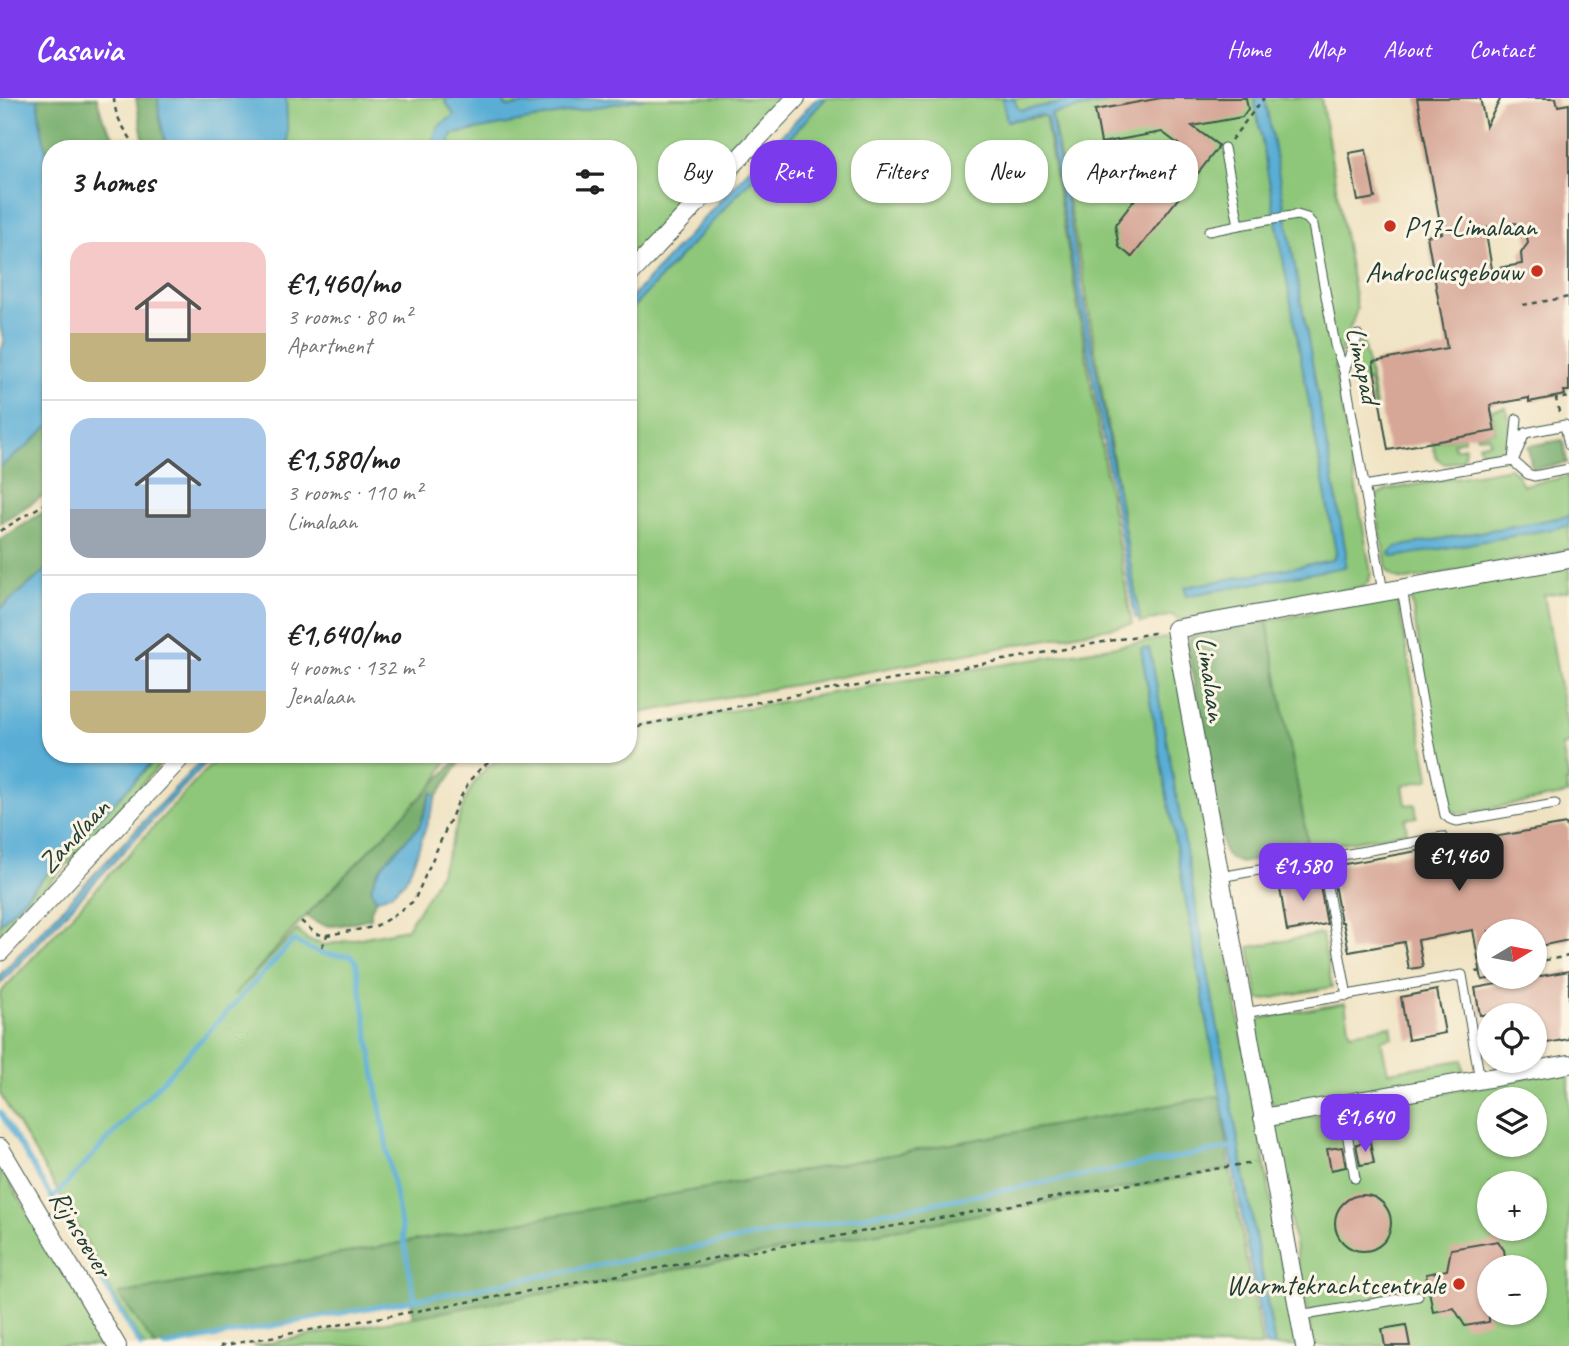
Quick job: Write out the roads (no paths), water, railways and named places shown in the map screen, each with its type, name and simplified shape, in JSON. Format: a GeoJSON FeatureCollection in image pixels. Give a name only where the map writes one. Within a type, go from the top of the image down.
{"type":"FeatureCollection","features":[{"type":"Feature","properties":{"kind":"street"},"geometry":{"type":"LineString","coordinates":[[637,266],[796,98]]}},
{"type":"Feature","properties":{"kind":"street","name":"Limalaan"},"geometry":{"type":"LineString","coordinates":[[1305,1346],[1175,629],[1569,559]]}},
{"type":"Feature","properties":{"kind":"street","name":"Zandlaan"},"geometry":{"type":"LineString","coordinates":[[0,952],[176,763]]}},
{"type":"Feature","properties":{"kind":"street"},"geometry":{"type":"LineString","coordinates":[[1263,1118],[1569,1064]]}},
{"type":"Feature","properties":{"kind":"street","name":"Rijnsoever"},"geometry":{"type":"LineString","coordinates":[[0,1148],[117,1346]]}},
{"type":"Feature","properties":{"kind":"lane"},"geometry":{"type":"LineString","coordinates":[[1224,148],[1239,225]]}},
{"type":"Feature","properties":{"kind":"lane","name":"Limapad"},"geometry":{"type":"LineString","coordinates":[[1209,230],[1303,216],[1313,225],[1335,345],[1345,372],[1383,592]]}},
{"type":"Feature","properties":{"kind":"lane"},"geometry":{"type":"LineString","coordinates":[[1345,372],[1358,335]]}},
{"type":"Feature","properties":{"kind":"lane"},"geometry":{"type":"LineString","coordinates":[[1513,461],[1517,419]]}},
{"type":"Feature","properties":{"kind":"lane"},"geometry":{"type":"LineString","coordinates":[[1513,461],[1525,433],[1565,425],[1569,445]]}},
{"type":"Feature","properties":{"kind":"lane"},"geometry":{"type":"LineString","coordinates":[[1364,486],[1513,461]]}},
{"type":"Feature","properties":{"kind":"lane"},"geometry":{"type":"LineString","coordinates":[[1513,461],[1534,476],[1569,469]]}},
{"type":"Feature","properties":{"kind":"lane"},"geometry":{"type":"LineString","coordinates":[[1402,589],[1445,815],[1457,821],[1555,804]]}},
{"type":"Feature","properties":{"kind":"lane"},"geometry":{"type":"LineString","coordinates":[[1220,877],[1443,837]]}},
{"type":"Feature","properties":{"kind":"lane"},"geometry":{"type":"LineString","coordinates":[[1322,859],[1347,996]]}},
{"type":"Feature","properties":{"kind":"lane"},"geometry":{"type":"LineString","coordinates":[[1244,1013],[1462,975],[1480,1080]]}},
{"type":"Feature","properties":{"kind":"lane"},"geometry":{"type":"LineString","coordinates":[[1342,1105],[1355,1178]]}},
{"type":"Feature","properties":{"kind":"lane"},"geometry":{"type":"LineString","coordinates":[[1299,1316],[1418,1296]]}},
{"type":"Feature","properties":{"kind":"water"},"geometry":{"type":"Polygon","coordinates":[[[0,98],[38,98],[44,140],[42,432],[0,467],[0,352],[4,343],[0,326],[0,98]]]}},
{"type":"Feature","properties":{"kind":"water"},"geometry":{"type":"Polygon","coordinates":[[[158,98],[286,98],[288,140],[165,140],[158,98]]]}},
{"type":"Feature","properties":{"kind":"water"},"geometry":{"type":"Polygon","coordinates":[[[502,98],[508,107],[585,98],[646,98],[454,134],[450,140],[434,140],[439,126],[454,115],[445,99],[502,98]]]}},
{"type":"Feature","properties":{"kind":"water"},"geometry":{"type":"Polygon","coordinates":[[[817,98],[826,98],[787,140],[777,140],[817,98]]]}},
{"type":"Feature","properties":{"kind":"water"},"geometry":{"type":"Polygon","coordinates":[[[1002,98],[1014,98],[1021,110],[1090,98],[1131,98],[1051,114],[1062,176],[1062,203],[1067,203],[1140,619],[1135,618],[1047,120],[1041,115],[1007,121],[1002,98]]]}},
{"type":"Feature","properties":{"kind":"water"},"geometry":{"type":"Polygon","coordinates":[[[1254,98],[1265,98],[1346,552],[1345,567],[1186,596],[1185,587],[1332,560],[1336,553],[1254,98]]]}},
{"type":"Feature","properties":{"kind":"water"},"geometry":{"type":"Polygon","coordinates":[[[750,168],[750,181],[736,196],[736,183],[750,168]]]}},
{"type":"Feature","properties":{"kind":"water"},"geometry":{"type":"Polygon","coordinates":[[[718,203],[729,203],[637,303],[637,291],[718,203]]]}},
{"type":"Feature","properties":{"kind":"water"},"geometry":{"type":"Polygon","coordinates":[[[1569,516],[1569,526],[1396,557],[1390,555],[1396,547],[1569,516]]]}},
{"type":"Feature","properties":{"kind":"water"},"geometry":{"type":"Polygon","coordinates":[[[42,574],[42,763],[152,763],[0,924],[0,609],[42,574]]]}},
{"type":"Feature","properties":{"kind":"water"},"geometry":{"type":"Polygon","coordinates":[[[1149,648],[1275,1346],[1265,1346],[1141,649],[1149,648]]]}},
{"type":"Feature","properties":{"kind":"water"},"geometry":{"type":"Polygon","coordinates":[[[199,763],[206,763],[0,984],[0,975],[199,763]]]}},
{"type":"Feature","properties":{"kind":"water"},"geometry":{"type":"Polygon","coordinates":[[[432,792],[436,797],[405,881],[392,893],[376,900],[371,888],[376,875],[419,827],[432,792]]]}},
{"type":"Feature","properties":{"kind":"waterway"},"geometry":{"type":"LineString","coordinates":[[53,1198],[294,940],[321,953],[350,955],[356,961],[415,1300]]}},
{"type":"Feature","properties":{"kind":"waterway"},"geometry":{"type":"LineString","coordinates":[[0,1112],[141,1346]]}},
{"type":"Feature","properties":{"kind":"waterway"},"geometry":{"type":"LineString","coordinates":[[165,1346],[1229,1148]]}},
{"type":"Feature","properties":{"kind":"place","name":"P17-Limalaan"},"geometry":{"type":"Point","coordinates":[1390,226]}},
{"type":"Feature","properties":{"kind":"place","name":"Androclusgebouw"},"geometry":{"type":"Point","coordinates":[1537,271]}},
{"type":"Feature","properties":{"kind":"place","name":"Warmtekrachtcentrale"},"geometry":{"type":"Point","coordinates":[1459,1284]}}]}
